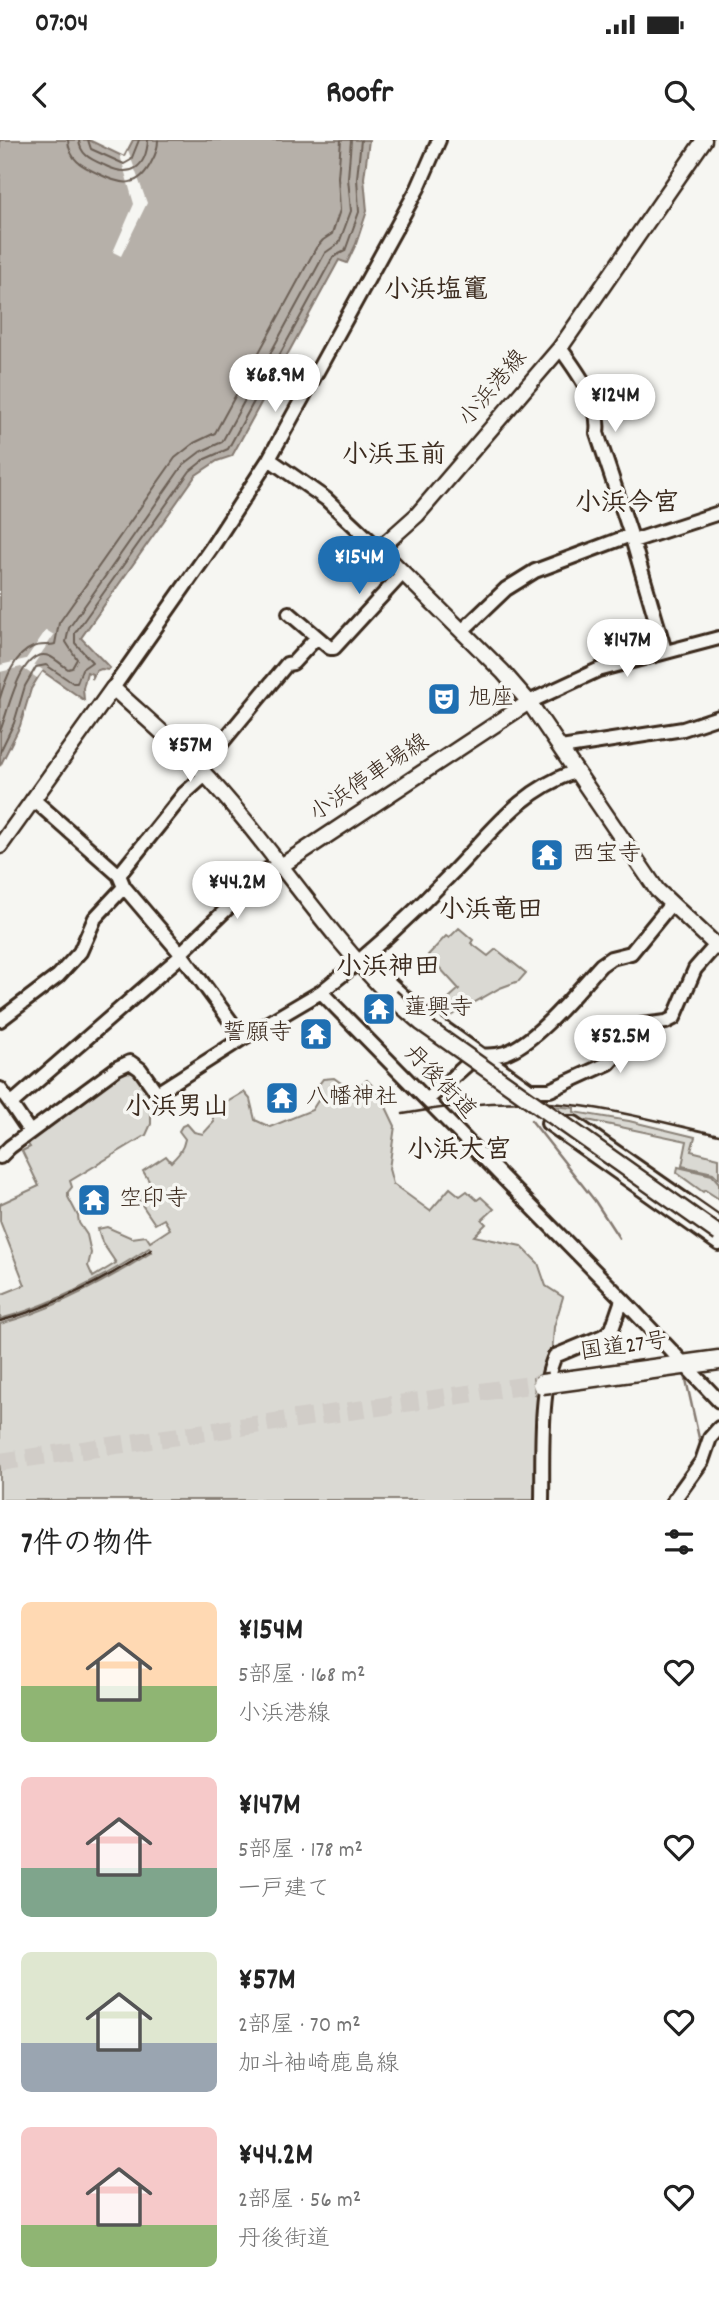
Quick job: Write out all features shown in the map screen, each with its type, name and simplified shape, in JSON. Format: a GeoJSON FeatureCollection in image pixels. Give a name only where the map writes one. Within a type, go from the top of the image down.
{"type":"FeatureCollection","features":[{"type":"Feature","properties":{"kind":"highway","name":"国道27号"},"geometry":{"type":"LineString","coordinates":[[543,1384],[719,1360]]}},
{"type":"Feature","properties":{"kind":"main road","name":"小浜港線"},"geometry":{"type":"LineString","coordinates":[[379,550],[417,515],[560,348],[704,140]]}},
{"type":"Feature","properties":{"kind":"main road"},"geometry":{"type":"LineString","coordinates":[[379,550],[503,671],[529,702],[657,890],[717,946]]}},
{"type":"Feature","properties":{"kind":"main road"},"geometry":{"type":"LineString","coordinates":[[0,846],[113,688],[202,772],[391,997],[421,1023],[719,1234]]}},
{"type":"Feature","properties":{"kind":"main road","name":"小浜停車場線"},"geometry":{"type":"LineString","coordinates":[[281,866],[529,702]]}},
{"type":"Feature","properties":{"kind":"street"},"geometry":{"type":"LineString","coordinates":[[113,688],[212,547],[269,459],[418,188],[439,140]]}},
{"type":"Feature","properties":{"kind":"street"},"geometry":{"type":"LineString","coordinates":[[560,348],[587,390],[599,423],[597,433],[632,538],[665,651]]}},
{"type":"Feature","properties":{"kind":"street"},"geometry":{"type":"LineString","coordinates":[[269,459],[326,499],[379,550]]}},
{"type":"Feature","properties":{"kind":"street"},"geometry":{"type":"LineString","coordinates":[[462,631],[506,589],[534,571],[632,538],[719,513]]}},
{"type":"Feature","properties":{"kind":"street"},"geometry":{"type":"LineString","coordinates":[[289,613],[330,648],[334,648],[402,574]]}},
{"type":"Feature","properties":{"kind":"street"},"geometry":{"type":"LineString","coordinates":[[0,1020],[58,976],[80,952],[95,918],[184,794],[287,664],[293,663],[317,637]]}},
{"type":"Feature","properties":{"kind":"street"},"geometry":{"type":"LineString","coordinates":[[529,702],[598,670],[719,638]]}},
{"type":"Feature","properties":{"kind":"street"},"geometry":{"type":"LineString","coordinates":[[561,748],[683,729],[719,717]]}},
{"type":"Feature","properties":{"kind":"street"},"geometry":{"type":"LineString","coordinates":[[0,1157],[117,1068],[130,1062],[140,1069],[157,1093],[321,992],[360,961],[449,877],[520,802],[550,781],[576,771]]}},
{"type":"Feature","properties":{"kind":"street"},"geometry":{"type":"LineString","coordinates":[[33,799],[122,881],[182,954],[243,1038]]}},
{"type":"Feature","properties":{"kind":"street"},"geometry":{"type":"LineString","coordinates":[[11,1104],[182,954],[267,870],[281,866]]}},
{"type":"Feature","properties":{"kind":"street"},"geometry":{"type":"LineString","coordinates":[[426,1100],[478,1055],[506,1053],[533,1035],[601,965],[620,954],[631,953],[671,904]]}},
{"type":"Feature","properties":{"kind":"street"},"geometry":{"type":"LineString","coordinates":[[360,961],[478,1055],[530,1090],[550,1090],[608,1063],[642,1025],[666,1022],[674,1018],[695,969],[717,946]]}},
{"type":"Feature","properties":{"kind":"street","name":"丹後街道"},"geometry":{"type":"LineString","coordinates":[[321,992],[719,1401]]}},
{"type":"Feature","properties":{"kind":"street"},"geometry":{"type":"LineString","coordinates":[[0,1089],[30,1132]]}},
{"type":"Feature","properties":{"kind":"street"},"geometry":{"type":"LineString","coordinates":[[719,1224],[574,1123],[548,1123],[719,1244]]}},
{"type":"Feature","properties":{"kind":"street"},"geometry":{"type":"LineString","coordinates":[[542,1500],[548,1368],[555,1356],[603,1336],[612,1329],[622,1300]]}},
{"type":"Feature","properties":{"kind":"street"},"geometry":{"type":"LineString","coordinates":[[674,1500],[702,1461],[710,1438],[719,1428]]}},
{"type":"Feature","properties":{"kind":"shaded area"},"geometry":{"type":"Polygon","coordinates":[[[459,928],[473,940],[471,943],[488,956],[496,949],[526,973],[519,981],[500,988],[440,1022],[430,1015],[459,989],[428,955],[446,936],[449,938],[459,928]]]}},
{"type":"Feature","properties":{"kind":"shaded area"},"geometry":{"type":"Polygon","coordinates":[[[119,1071],[133,1073],[151,1096],[151,1124],[146,1135],[70,1181],[72,1187],[68,1197],[87,1235],[91,1253],[88,1266],[93,1277],[116,1263],[102,1242],[98,1229],[107,1227],[132,1238],[146,1236],[150,1242],[170,1229],[164,1219],[155,1224],[136,1196],[152,1186],[143,1171],[166,1156],[171,1162],[176,1157],[185,1139],[179,1131],[182,1126],[187,1124],[194,1132],[203,1134],[214,1122],[214,1110],[244,1092],[250,1099],[255,1120],[270,1127],[312,1110],[319,1099],[317,1087],[323,1079],[334,1078],[351,1090],[367,1080],[385,1099],[395,1126],[389,1169],[393,1184],[430,1211],[450,1188],[460,1196],[467,1191],[477,1200],[481,1197],[494,1209],[482,1220],[486,1224],[474,1236],[521,1246],[538,1263],[546,1286],[563,1297],[554,1327],[552,1355],[544,1373],[533,1378],[535,1394],[541,1397],[538,1500],[0,1500],[0,1324],[79,1294],[152,1252],[149,1248],[77,1289],[0,1319],[0,1295],[25,1285],[0,1221],[0,1204],[39,1186],[22,1151],[30,1147],[28,1144],[37,1134],[119,1071]]]}},
{"type":"Feature","properties":{"kind":"shaded area"},"geometry":{"type":"Polygon","coordinates":[[[551,1106],[574,1108],[574,1112],[629,1121],[695,1137],[691,1151],[719,1158],[719,1179],[713,1173],[682,1166],[687,1141],[568,1118],[551,1106]]]}},
{"type":"Feature","properties":{"kind":"shaded area"},"geometry":{"type":"Polygon","coordinates":[[[678,1167],[712,1175],[719,1183],[719,1199],[705,1190],[703,1192],[677,1173],[678,1167]]]}},
{"type":"Feature","properties":{"kind":"water"},"geometry":{"type":"Polygon","coordinates":[[[0,140],[89,140],[124,157],[133,140],[369,140],[364,178],[367,211],[347,263],[339,260],[232,456],[217,461],[196,475],[81,638],[110,668],[96,671],[92,679],[92,674],[87,672],[83,688],[84,700],[42,671],[31,689],[20,726],[0,766],[0,140]]]}},
{"type":"Feature","properties":{"kind":"pier"},"geometry":{"type":"Polygon","coordinates":[[[128,150],[147,203],[121,256],[113,252],[134,204],[120,155],[125,157],[128,150]]]}},
{"type":"Feature","properties":{"kind":"pier"},"geometry":{"type":"Polygon","coordinates":[[[46,630],[54,635],[34,664],[43,670],[37,678],[21,667],[0,672],[0,665],[26,659],[46,630]]]}},
{"type":"Feature","properties":{"kind":"waterway"},"geometry":{"type":"LineString","coordinates":[[531,1120],[595,1201],[619,1238]]}},
{"type":"Feature","properties":{"kind":"waterway"},"geometry":{"type":"LineString","coordinates":[[685,1375],[701,1447]]}},
{"type":"Feature","properties":{"kind":"tunnel"},"geometry":{"type":"LineString","coordinates":[[0,1462],[536,1384]]}},
{"type":"Feature","properties":{"kind":"railway"},"geometry":{"type":"LineString","coordinates":[[403,1114],[447,1107],[536,1102],[616,1112],[719,1135]]}},
{"type":"Feature","properties":{"kind":"railway"},"geometry":{"type":"LineString","coordinates":[[0,1321],[78,1292],[151,1250]]}},
{"type":"Feature","properties":{"kind":"place","name":"旭座"},"geometry":{"type":"Point","coordinates":[444,699]}},
{"type":"Feature","properties":{"kind":"place","name":"西宝寺"},"geometry":{"type":"Point","coordinates":[547,855]}},
{"type":"Feature","properties":{"kind":"place","name":"蓮興寺"},"geometry":{"type":"Point","coordinates":[379,1009]}},
{"type":"Feature","properties":{"kind":"place","name":"誓願寺"},"geometry":{"type":"Point","coordinates":[316,1034]}},
{"type":"Feature","properties":{"kind":"place","name":"八幡神社"},"geometry":{"type":"Point","coordinates":[282,1098]}},
{"type":"Feature","properties":{"kind":"place","name":"空印寺"},"geometry":{"type":"Point","coordinates":[94,1200]}},
{"type":"Feature","properties":{"kind":"district","name":"小浜塩竃"},"geometry":{"type":"Point","coordinates":[436,291]}},
{"type":"Feature","properties":{"kind":"district","name":"小浜玉前"},"geometry":{"type":"Point","coordinates":[394,456]}},
{"type":"Feature","properties":{"kind":"district","name":"小浜今宮"},"geometry":{"type":"Point","coordinates":[627,504]}},
{"type":"Feature","properties":{"kind":"district","name":"小浜竜田"},"geometry":{"type":"Point","coordinates":[491,911]}},
{"type":"Feature","properties":{"kind":"district","name":"小浜神田"},"geometry":{"type":"Point","coordinates":[388,968]}},
{"type":"Feature","properties":{"kind":"district","name":"小浜男山"},"geometry":{"type":"Point","coordinates":[177,1108]}},
{"type":"Feature","properties":{"kind":"district","name":"小浜大宮"},"geometry":{"type":"Point","coordinates":[459,1151]}}]}
